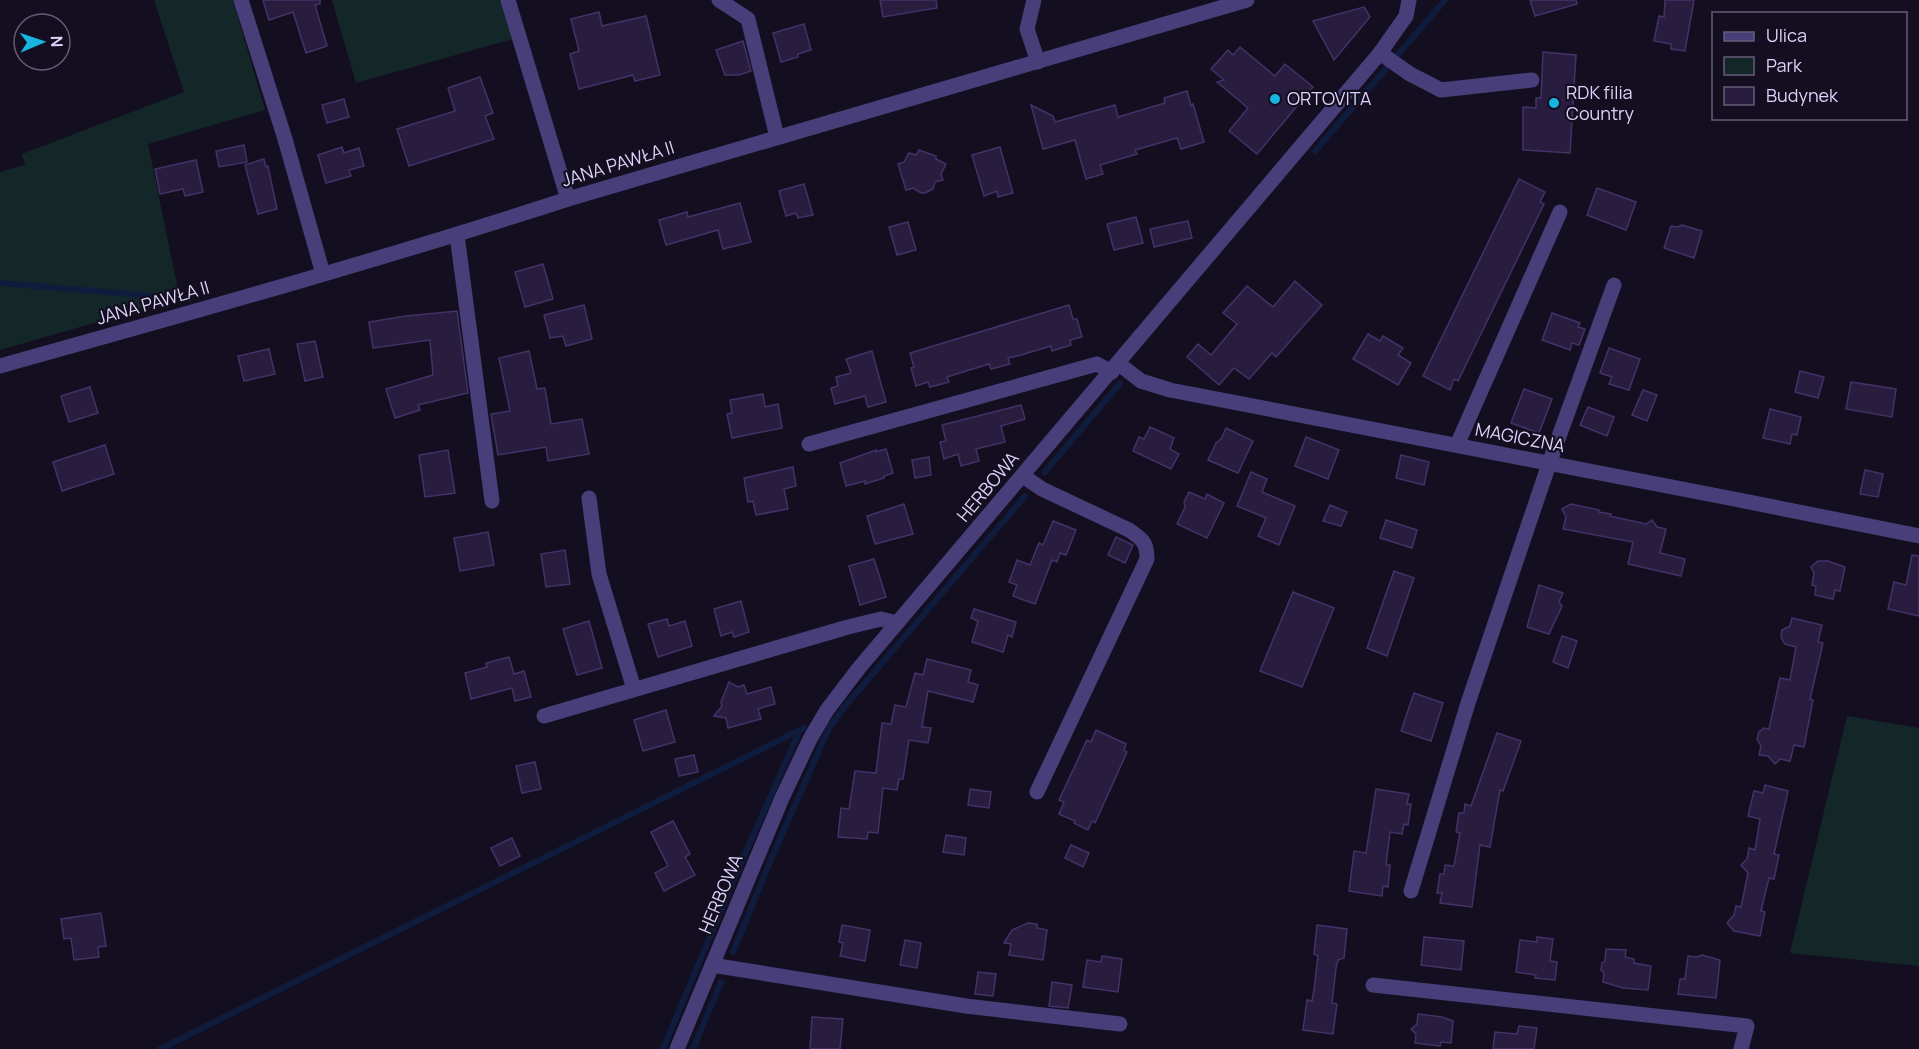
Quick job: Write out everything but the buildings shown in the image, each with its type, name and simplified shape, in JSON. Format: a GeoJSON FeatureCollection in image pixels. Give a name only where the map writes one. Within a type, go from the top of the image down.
{"type":"FeatureCollection","features":[{"type":"Feature","properties":{"kind":"street"},"geometry":{"type":"LineString","coordinates":[[242,0],[285,139],[323,274]]}},
{"type":"Feature","properties":{"kind":"street"},"geometry":{"type":"LineString","coordinates":[[508,0],[568,199]]}},
{"type":"Feature","properties":{"kind":"street"},"geometry":{"type":"LineString","coordinates":[[719,0],[748,20],[777,137]]}},
{"type":"Feature","properties":{"kind":"street"},"geometry":{"type":"LineString","coordinates":[[1034,0],[1027,28],[1038,62]]}},
{"type":"Feature","properties":{"kind":"street","name":"JANA PAWŁA II"},"geometry":{"type":"LineString","coordinates":[[0,366],[458,235],[568,199],[1247,0]]}},
{"type":"Feature","properties":{"kind":"street","name":"HERBOWA"},"geometry":{"type":"LineString","coordinates":[[677,1049],[782,798],[810,739],[827,710],[859,668],[1380,53],[1406,16],[1409,0]]}},
{"type":"Feature","properties":{"kind":"street"},"geometry":{"type":"LineString","coordinates":[[1380,53],[1410,74],[1441,90],[1532,80]]}},
{"type":"Feature","properties":{"kind":"street"},"geometry":{"type":"LineString","coordinates":[[1457,445],[1560,212]]}},
{"type":"Feature","properties":{"kind":"street"},"geometry":{"type":"LineString","coordinates":[[458,235],[492,501]]}},
{"type":"Feature","properties":{"kind":"street"},"geometry":{"type":"LineString","coordinates":[[1411,891],[1468,703],[1549,464],[1614,285]]}},
{"type":"Feature","properties":{"kind":"street"},"geometry":{"type":"LineString","coordinates":[[809,444],[1097,364],[1115,368]]}},
{"type":"Feature","properties":{"kind":"street","name":"MAGICZNA"},"geometry":{"type":"LineString","coordinates":[[1115,368],[1141,381],[1170,390],[1919,536]]}},
{"type":"Feature","properties":{"kind":"street"},"geometry":{"type":"LineString","coordinates":[[1023,476],[1042,489],[1129,530],[1141,538],[1147,547],[1147,559],[1037,792]]}},
{"type":"Feature","properties":{"kind":"street"},"geometry":{"type":"LineString","coordinates":[[589,498],[599,574],[634,689]]}},
{"type":"Feature","properties":{"kind":"street"},"geometry":{"type":"LineString","coordinates":[[544,716],[848,627],[881,619],[897,623]]}},
{"type":"Feature","properties":{"kind":"street"},"geometry":{"type":"LineString","coordinates":[[712,965],[966,1006],[1120,1024]]}},
{"type":"Feature","properties":{"kind":"street"},"geometry":{"type":"LineString","coordinates":[[1373,985],[1747,1026],[1742,1049]]}},
{"type":"Feature","properties":{"kind":"green space"},"geometry":{"type":"Polygon","coordinates":[[[154,0],[233,0],[265,110],[148,144],[178,290],[167,302],[0,350],[0,172],[25,165],[22,154],[184,92],[154,0]]]}},
{"type":"Feature","properties":{"kind":"green space"},"geometry":{"type":"Polygon","coordinates":[[[332,0],[501,0],[513,39],[356,83],[332,0]]]}},
{"type":"Feature","properties":{"kind":"green space"},"geometry":{"type":"Polygon","coordinates":[[[1847,716],[1919,728],[1919,966],[1790,953],[1847,716]]]}},
{"type":"Feature","properties":{"kind":"waterway"},"geometry":{"type":"LineString","coordinates":[[1315,151],[1445,0]]}},
{"type":"Feature","properties":{"kind":"waterway"},"geometry":{"type":"LineString","coordinates":[[0,283],[189,299]]}},
{"type":"Feature","properties":{"kind":"waterway"},"geometry":{"type":"LineString","coordinates":[[1045,472],[1120,383]]}},
{"type":"Feature","properties":{"kind":"waterway"},"geometry":{"type":"LineString","coordinates":[[733,952],[829,728],[846,705],[1025,496]]}},
{"type":"Feature","properties":{"kind":"waterway"},"geometry":{"type":"LineString","coordinates":[[160,1049],[804,728]]}},
{"type":"Feature","properties":{"kind":"waterway"},"geometry":{"type":"LineString","coordinates":[[663,1049],[737,872],[800,730]]}},
{"type":"Feature","properties":{"kind":"waterway"},"geometry":{"type":"LineString","coordinates":[[693,1049],[721,982]]}},
{"type":"Feature","properties":{"kind":"place","name":"ORTOVITA"},"geometry":{"type":"Point","coordinates":[1275,99]}},
{"type":"Feature","properties":{"kind":"place","name":"RDK filia Country"},"geometry":{"type":"Point","coordinates":[1554,103]}}]}
